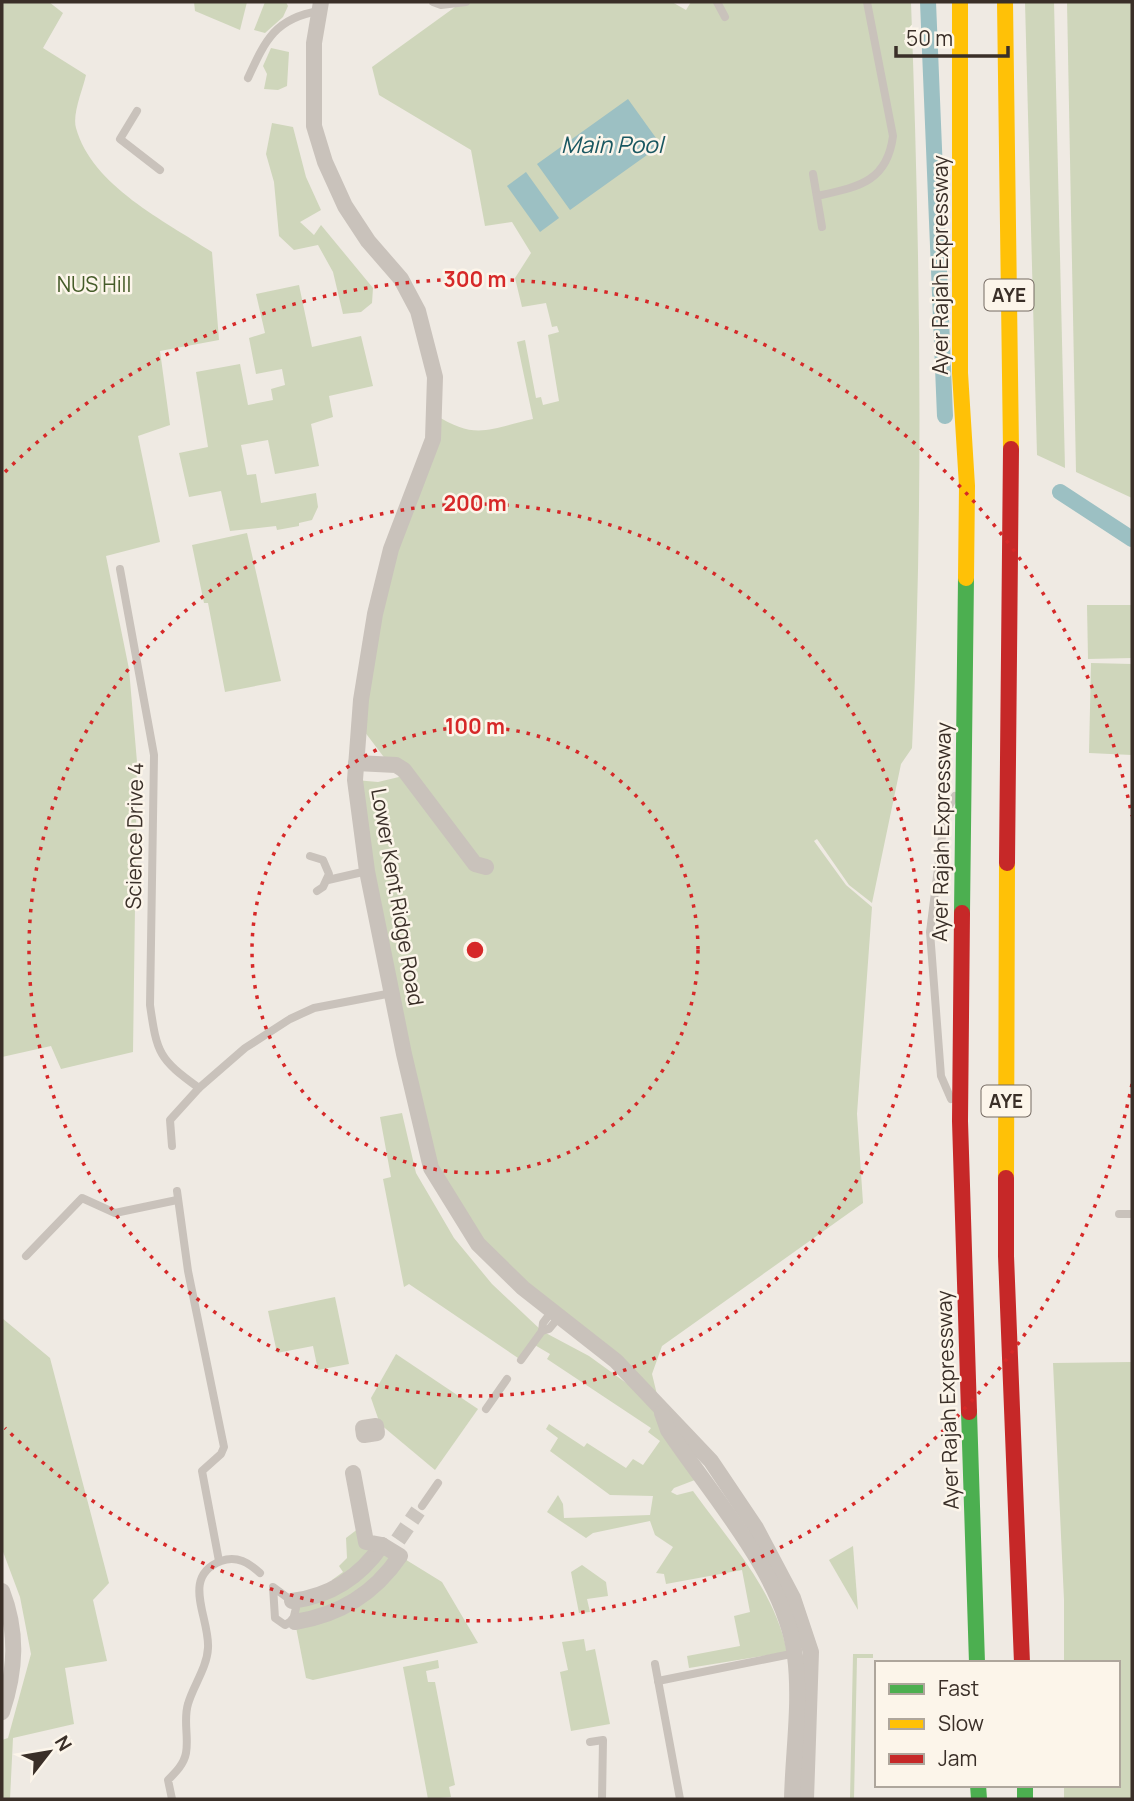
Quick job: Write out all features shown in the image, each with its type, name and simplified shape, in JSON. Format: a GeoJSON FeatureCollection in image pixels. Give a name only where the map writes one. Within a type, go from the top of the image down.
{"type":"FeatureCollection","features":[{"type":"Feature","properties":{"kind":"highway","name":"Ayer Rajah Expressway"},"geometry":{"type":"LineString","coordinates":[[960,2],[960,373],[967,486],[960,1121],[977,1661]]}},
{"type":"Feature","properties":{"kind":"highway","name":"AYE"},"geometry":{"type":"LineString","coordinates":[[1005,2],[1012,493],[1006,881],[1006,1256],[1022,1661]]}},
{"type":"Feature","properties":{"kind":"street","name":"Lower Kent Ridge Road"},"geometry":{"type":"LineString","coordinates":[[320,6],[314,43],[314,126],[321,150],[345,206],[408,291],[425,333],[435,377],[433,439],[391,549],[367,660],[356,763],[356,803],[367,871],[431,1168],[478,1244],[501,1268],[555,1314],[586,1335],[616,1361],[660,1407],[668,1430],[723,1508],[773,1589],[812,1678],[806,1799]]}},
{"type":"Feature","properties":{"kind":"street"},"geometry":{"type":"LineString","coordinates":[[356,763],[396,765],[404,770],[475,864],[485,867]]}},
{"type":"Feature","properties":{"kind":"street"},"geometry":{"type":"LineString","coordinates":[[295,1611],[326,1615],[368,1593],[400,1556],[382,1545],[366,1542],[353,1473]]}},
{"type":"Feature","properties":{"kind":"street"},"geometry":{"type":"LineString","coordinates":[[295,1611],[356,1575],[382,1545]]}},
{"type":"Feature","properties":{"kind":"street"},"geometry":{"type":"LineString","coordinates":[[356,1575],[368,1593]]}},
{"type":"Feature","properties":{"kind":"street"},"geometry":{"type":"LineString","coordinates":[[321,1595],[326,1615]]}},
{"type":"Feature","properties":{"kind":"street"},"geometry":{"type":"LineString","coordinates":[[2,1712],[11,1686],[15,1654],[3,1598]]}},
{"type":"Feature","properties":{"kind":"street","name":"Lower Kent Ridge Road"},"geometry":{"type":"LineString","coordinates":[[792,1799],[797,1698],[803,1653]]}},
{"type":"Feature","properties":{"kind":"lane"},"geometry":{"type":"LineString","coordinates":[[433,2],[441,5],[466,2]]}},
{"type":"Feature","properties":{"kind":"lane"},"geometry":{"type":"LineString","coordinates":[[717,2],[725,17]]}},
{"type":"Feature","properties":{"kind":"lane"},"geometry":{"type":"LineString","coordinates":[[817,196],[866,182],[878,174],[891,152],[892,136],[867,2]]}},
{"type":"Feature","properties":{"kind":"lane"},"geometry":{"type":"LineString","coordinates":[[248,78],[266,40],[273,33],[301,14],[320,6]]}},
{"type":"Feature","properties":{"kind":"lane"},"geometry":{"type":"LineString","coordinates":[[137,111],[120,139],[160,170]]}},
{"type":"Feature","properties":{"kind":"lane"},"geometry":{"type":"LineString","coordinates":[[813,174],[822,228]]}},
{"type":"Feature","properties":{"kind":"lane","name":"Science Drive 4"},"geometry":{"type":"LineString","coordinates":[[120,569],[154,755],[150,1005],[153,1028],[159,1051],[168,1065],[199,1088]]}},
{"type":"Feature","properties":{"kind":"lane"},"geometry":{"type":"LineString","coordinates":[[960,1121],[941,1076],[930,932],[945,813],[963,781]]}},
{"type":"Feature","properties":{"kind":"lane"},"geometry":{"type":"LineString","coordinates":[[310,856],[323,860],[328,880]]}},
{"type":"Feature","properties":{"kind":"lane"},"geometry":{"type":"LineString","coordinates":[[317,891],[328,880],[367,871]]}},
{"type":"Feature","properties":{"kind":"lane"},"geometry":{"type":"LineString","coordinates":[[172,1146],[170,1121],[199,1088],[255,1040],[314,1008],[392,993]]}},
{"type":"Feature","properties":{"kind":"lane"},"geometry":{"type":"LineString","coordinates":[[26,1256],[82,1198],[115,1213],[177,1195],[188,1271],[223,1447],[220,1454],[202,1471],[219,1561]]}},
{"type":"Feature","properties":{"kind":"lane"},"geometry":{"type":"LineString","coordinates":[[1119,1214],[1132,1214]]}},
{"type":"Feature","properties":{"kind":"lane"},"geometry":{"type":"LineString","coordinates":[[521,1360],[542,1331],[549,1329],[555,1314]]}},
{"type":"Feature","properties":{"kind":"lane"},"geometry":{"type":"LineString","coordinates":[[486,1409],[507,1379]]}},
{"type":"Feature","properties":{"kind":"lane"},"geometry":{"type":"LineString","coordinates":[[422,1506],[438,1483]]}},
{"type":"Feature","properties":{"kind":"lane"},"geometry":{"type":"LineString","coordinates":[[172,1799],[168,1780],[180,1768],[186,1753],[188,1704],[208,1647],[198,1588],[202,1576],[219,1561],[238,1558],[260,1573]]}},
{"type":"Feature","properties":{"kind":"lane"},"geometry":{"type":"LineString","coordinates":[[273,1587],[295,1611],[293,1620],[285,1625],[279,1623],[275,1618],[273,1587]]}},
{"type":"Feature","properties":{"kind":"lane"},"geometry":{"type":"LineString","coordinates":[[658,1681],[803,1653]]}},
{"type":"Feature","properties":{"kind":"lane"},"geometry":{"type":"LineString","coordinates":[[654,1664],[680,1799]]}},
{"type":"Feature","properties":{"kind":"lane"},"geometry":{"type":"LineString","coordinates":[[590,1742],[603,1740],[602,1799]]}},
{"type":"Feature","properties":{"kind":"green space","name":"NUS Hill"},"geometry":{"type":"Polygon","coordinates":[[[2,2],[49,2],[63,13],[43,48],[86,75],[75,122],[85,149],[97,167],[132,200],[212,252],[219,340],[160,351],[170,425],[138,436],[160,542],[106,556],[129,669],[137,762],[133,1052],[61,1069],[51,1046],[2,1057],[2,2]]]}},
{"type":"Feature","properties":{"kind":"green space"},"geometry":{"type":"Polygon","coordinates":[[[194,2],[247,2],[240,30],[195,11],[194,2]]]}},
{"type":"Feature","properties":{"kind":"green space"},"geometry":{"type":"Polygon","coordinates":[[[265,2],[286,2],[288,6],[283,17],[265,33],[254,30],[265,2]]]}},
{"type":"Feature","properties":{"kind":"green space"},"geometry":{"type":"Polygon","coordinates":[[[462,2],[672,2],[686,10],[691,2],[911,2],[919,375],[918,562],[912,748],[901,764],[872,903],[849,885],[817,839],[814,841],[846,885],[872,907],[857,1114],[863,1203],[662,1346],[652,1374],[660,1407],[700,1478],[674,1488],[671,1492],[677,1495],[693,1491],[749,1567],[772,1608],[787,1652],[689,1668],[687,1656],[740,1646],[734,1616],[750,1612],[742,1570],[666,1584],[664,1574],[656,1573],[673,1547],[655,1535],[650,1521],[593,1533],[586,1538],[547,1512],[558,1495],[563,1504],[564,1518],[650,1515],[653,1496],[610,1495],[550,1451],[558,1438],[546,1429],[549,1424],[584,1447],[587,1443],[626,1468],[633,1459],[643,1465],[660,1441],[648,1432],[651,1428],[547,1359],[550,1354],[533,1344],[521,1360],[409,1284],[404,1287],[383,1179],[391,1177],[380,1117],[402,1113],[416,1173],[454,1238],[492,1284],[542,1331],[589,1356],[654,1403],[468,1230],[431,1168],[355,780],[378,782],[399,777],[361,727],[367,660],[434,414],[461,428],[472,430],[493,429],[533,419],[517,342],[525,340],[536,398],[541,397],[543,405],[559,401],[548,335],[559,332],[557,326],[552,327],[546,303],[522,307],[515,278],[531,253],[512,222],[485,226],[471,150],[379,95],[372,67],[462,2]]]}},
{"type":"Feature","properties":{"kind":"green space"},"geometry":{"type":"Polygon","coordinates":[[[1025,2],[1054,2],[1065,468],[1037,455],[1025,2]]]}},
{"type":"Feature","properties":{"kind":"green space"},"geometry":{"type":"Polygon","coordinates":[[[1067,2],[1132,2],[1132,498],[1076,472],[1067,2]]]}},
{"type":"Feature","properties":{"kind":"green space"},"geometry":{"type":"Polygon","coordinates":[[[271,48],[289,52],[287,86],[278,90],[264,89],[267,74],[263,66],[271,48]]]}},
{"type":"Feature","properties":{"kind":"green space"},"geometry":{"type":"Polygon","coordinates":[[[272,123],[293,127],[306,177],[321,210],[300,222],[314,235],[321,225],[373,288],[372,303],[361,312],[343,314],[333,272],[318,245],[294,250],[279,236],[274,182],[266,154],[272,123]]]}},
{"type":"Feature","properties":{"kind":"green space"},"geometry":{"type":"Polygon","coordinates":[[[299,285],[312,347],[361,336],[373,386],[329,396],[333,417],[311,424],[319,466],[275,474],[268,440],[241,445],[247,475],[256,474],[261,503],[316,493],[318,507],[312,520],[299,523],[299,526],[277,530],[276,526],[230,531],[221,491],[189,497],[179,453],[208,447],[196,372],[240,364],[248,405],[273,400],[271,389],[285,385],[282,369],[256,374],[249,338],[265,333],[256,294],[299,285]]]}},
{"type":"Feature","properties":{"kind":"green space"},"geometry":{"type":"Polygon","coordinates":[[[247,533],[281,681],[225,692],[208,603],[204,603],[192,545],[247,533]]]}},
{"type":"Feature","properties":{"kind":"green space"},"geometry":{"type":"Polygon","coordinates":[[[1087,605],[1131,605],[1132,658],[1088,659],[1087,605]]]}},
{"type":"Feature","properties":{"kind":"green space"},"geometry":{"type":"Polygon","coordinates":[[[1091,663],[1132,664],[1132,755],[1089,753],[1091,663]]]}},
{"type":"Feature","properties":{"kind":"green space"},"geometry":{"type":"Polygon","coordinates":[[[335,1297],[349,1364],[318,1370],[313,1346],[277,1353],[268,1311],[335,1297]]]}},
{"type":"Feature","properties":{"kind":"green space"},"geometry":{"type":"Polygon","coordinates":[[[2,1318],[50,1358],[109,1583],[93,1600],[107,1661],[65,1668],[74,1724],[13,1738],[10,1799],[2,1799],[2,1740],[8,1738],[31,1654],[20,1597],[2,1549],[2,1318]]]}},
{"type":"Feature","properties":{"kind":"green space"},"geometry":{"type":"Polygon","coordinates":[[[396,1354],[478,1409],[435,1470],[380,1424],[371,1398],[396,1354]]]}},
{"type":"Feature","properties":{"kind":"green space"},"geometry":{"type":"Polygon","coordinates":[[[1132,1362],[1132,1799],[1064,1799],[1064,1787],[1120,1787],[1120,1661],[1064,1661],[1064,1600],[1053,1363],[1132,1362]]]}},
{"type":"Feature","properties":{"kind":"green space"},"geometry":{"type":"Polygon","coordinates":[[[363,1525],[366,1542],[382,1545],[442,1582],[478,1643],[313,1680],[306,1678],[295,1622],[296,1608],[335,1588],[332,1580],[343,1572],[339,1566],[347,1558],[346,1538],[363,1525]]]}},
{"type":"Feature","properties":{"kind":"green space"},"geometry":{"type":"Polygon","coordinates":[[[853,1546],[858,1610],[829,1560],[853,1546]]]}},
{"type":"Feature","properties":{"kind":"green space"},"geometry":{"type":"Polygon","coordinates":[[[582,1565],[606,1582],[608,1596],[587,1599],[590,1612],[579,1613],[571,1572],[582,1565]]]}},
{"type":"Feature","properties":{"kind":"green space"},"geometry":{"type":"Polygon","coordinates":[[[584,1639],[586,1651],[595,1649],[610,1724],[571,1731],[560,1672],[568,1670],[562,1642],[584,1639]]]}},
{"type":"Feature","properties":{"kind":"green space"},"geometry":{"type":"Polygon","coordinates":[[[853,1654],[873,1654],[873,1658],[857,1658],[854,1799],[850,1799],[853,1654]]]}},
{"type":"Feature","properties":{"kind":"green space"},"geometry":{"type":"Polygon","coordinates":[[[438,1660],[439,1668],[426,1671],[428,1682],[435,1682],[455,1785],[449,1787],[451,1797],[428,1799],[403,1667],[438,1660]]]}},
{"type":"Feature","properties":{"kind":"water","name":"Main Pool"},"geometry":{"type":"Polygon","coordinates":[[[628,99],[661,145],[570,210],[537,164],[628,99]]]}},
{"type":"Feature","properties":{"kind":"water"},"geometry":{"type":"Polygon","coordinates":[[[526,172],[559,218],[540,232],[507,186],[526,172]]]}},
{"type":"Feature","properties":{"kind":"waterway"},"geometry":{"type":"LineString","coordinates":[[928,2],[945,416]]}},
{"type":"Feature","properties":{"kind":"waterway"},"geometry":{"type":"LineString","coordinates":[[1060,492],[1132,539]]}},
{"type":"Feature","properties":{"kind":"tunnel"},"geometry":{"type":"LineString","coordinates":[[398,1540],[418,1511]]}},
{"type":"Feature","properties":{"kind":"traffic: fast"},"geometry":{"type":"LineString","coordinates":[[962,913],[966,578]]}},
{"type":"Feature","properties":{"kind":"traffic: fast"},"geometry":{"type":"LineString","coordinates":[[969,1412],[977,1661]]}},
{"type":"Feature","properties":{"kind":"traffic: fast"},"geometry":{"type":"LineString","coordinates":[[978,1787],[979,1799]]}},
{"type":"Feature","properties":{"kind":"traffic: fast"},"geometry":{"type":"LineString","coordinates":[[1025,1787],[1025,1799]]}},
{"type":"Feature","properties":{"kind":"traffic: slow"},"geometry":{"type":"LineString","coordinates":[[960,2],[960,373],[967,486],[966,578]]}},
{"type":"Feature","properties":{"kind":"traffic: slow"},"geometry":{"type":"LineString","coordinates":[[1005,2],[1011,449]]}},
{"type":"Feature","properties":{"kind":"traffic: slow"},"geometry":{"type":"LineString","coordinates":[[1006,1178],[1007,863]]}},
{"type":"Feature","properties":{"kind":"traffic: jam"},"geometry":{"type":"LineString","coordinates":[[1007,863],[1011,449]]}},
{"type":"Feature","properties":{"kind":"traffic: jam"},"geometry":{"type":"LineString","coordinates":[[962,913],[960,1121],[969,1412]]}},
{"type":"Feature","properties":{"kind":"traffic: jam"},"geometry":{"type":"LineString","coordinates":[[1006,1178],[1006,1256],[1022,1661]]}}]}
